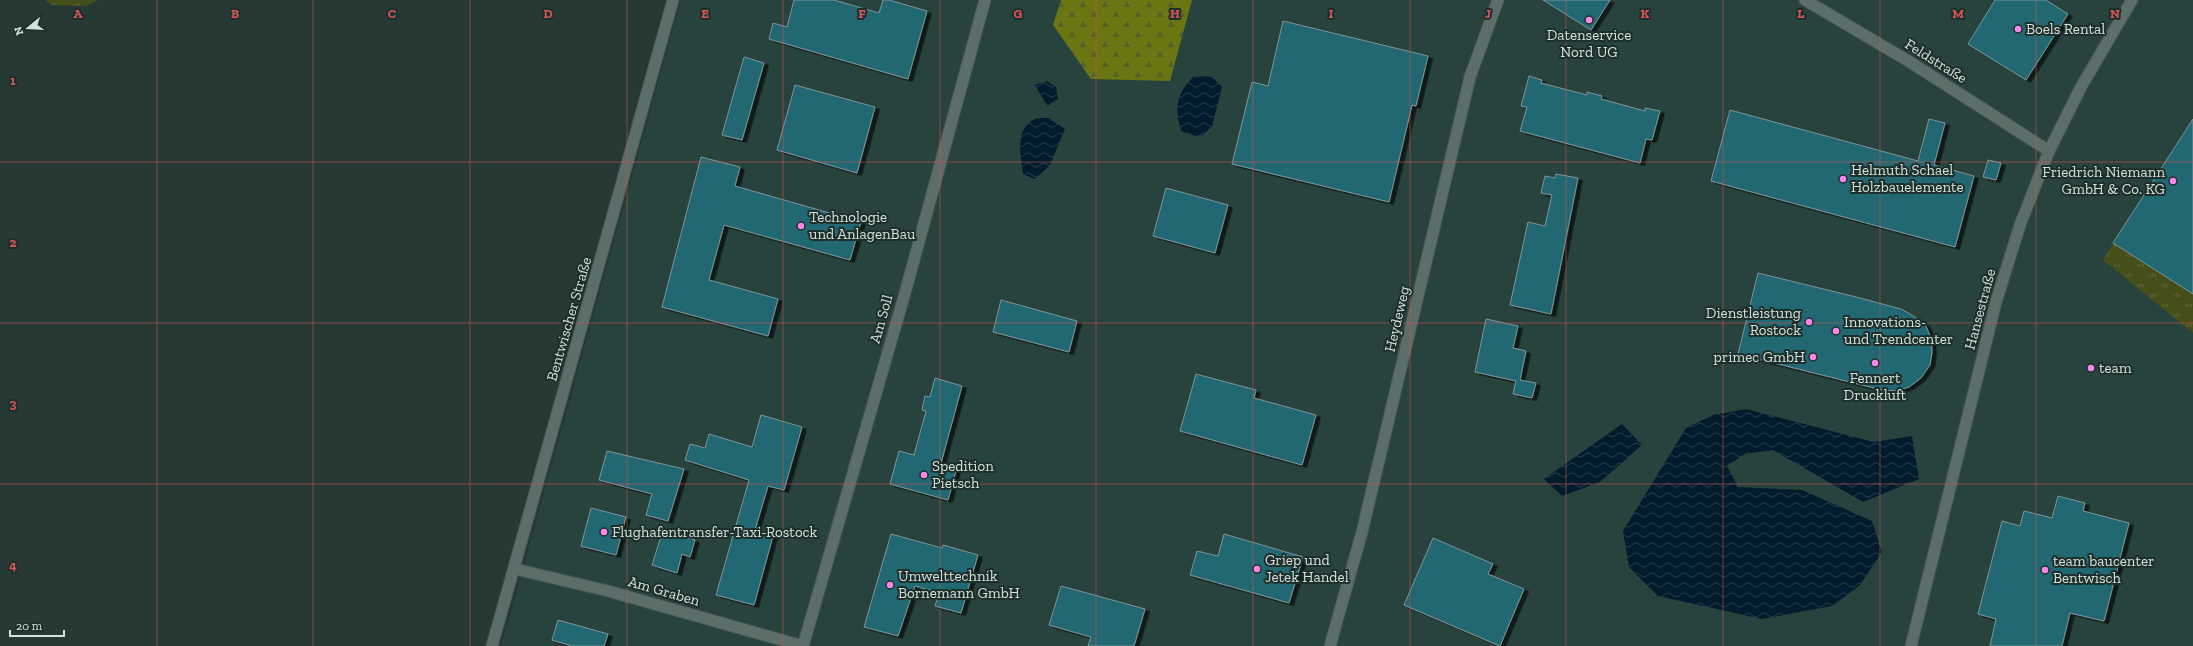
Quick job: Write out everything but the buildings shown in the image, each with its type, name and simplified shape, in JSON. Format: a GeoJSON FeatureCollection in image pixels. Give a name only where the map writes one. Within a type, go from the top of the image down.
{"type":"FeatureCollection","features":[{"type":"Feature","properties":{"kind":"street","name":"Bentwischer Straße"},"geometry":{"type":"LineString","coordinates":[[492,646],[515,569],[673,0]]}},
{"type":"Feature","properties":{"kind":"street","name":"Am Soll"},"geometry":{"type":"LineString","coordinates":[[803,646],[905,293],[985,0]]}},
{"type":"Feature","properties":{"kind":"street","name":"Heydeweg"},"geometry":{"type":"LineString","coordinates":[[1330,646],[1362,532],[1470,77],[1498,0]]}},
{"type":"Feature","properties":{"kind":"street","name":"Feldstraße"},"geometry":{"type":"LineString","coordinates":[[1805,0],[1910,62],[2049,151]]}},
{"type":"Feature","properties":{"kind":"street","name":"Hansestraße"},"geometry":{"type":"LineString","coordinates":[[1911,646],[1996,302],[2020,225],[2049,151],[2081,87],[2132,0]]}},
{"type":"Feature","properties":{"kind":"street","name":"Am Graben"},"geometry":{"type":"LineString","coordinates":[[515,569],[608,591],[803,646]]}},
{"type":"Feature","properties":{"kind":"shaded area"},"geometry":{"type":"Polygon","coordinates":[[[681,0],[2193,0],[2193,646],[500,646],[505,634],[681,0]]]}},
{"type":"Feature","properties":{"kind":"green space"},"geometry":{"type":"Polygon","coordinates":[[[46,0],[98,0],[86,6],[51,5],[46,0]]]}},
{"type":"Feature","properties":{"kind":"green space"},"geometry":{"type":"Polygon","coordinates":[[[1061,0],[1192,0],[1170,81],[1091,79],[1053,25],[1061,0]]]}},
{"type":"Feature","properties":{"kind":"green space"},"geometry":{"type":"Polygon","coordinates":[[[2113,243],[2193,294],[2193,333],[2103,260],[2113,243]]]}},
{"type":"Feature","properties":{"kind":"water"},"geometry":{"type":"Polygon","coordinates":[[[1211,76],[1222,87],[1212,126],[1203,135],[1194,136],[1181,131],[1177,108],[1183,90],[1193,77],[1211,76]]]}},
{"type":"Feature","properties":{"kind":"water"},"geometry":{"type":"Polygon","coordinates":[[[1047,81],[1056,87],[1058,99],[1047,106],[1035,85],[1047,81]]]}},
{"type":"Feature","properties":{"kind":"water"},"geometry":{"type":"Polygon","coordinates":[[[1038,118],[1048,118],[1065,129],[1050,165],[1035,179],[1023,174],[1020,152],[1021,137],[1027,125],[1033,120],[1038,118]]]}},
{"type":"Feature","properties":{"kind":"water"},"geometry":{"type":"Polygon","coordinates":[[[1746,409],[1874,442],[1912,436],[1919,479],[1863,502],[1773,450],[1745,454],[1727,466],[1738,487],[1802,490],[1872,521],[1882,552],[1860,585],[1832,606],[1762,619],[1658,596],[1629,567],[1623,531],[1686,428],[1713,415],[1746,409]]]}},
{"type":"Feature","properties":{"kind":"water"},"geometry":{"type":"Polygon","coordinates":[[[1622,424],[1642,445],[1600,482],[1562,496],[1544,479],[1622,424]]]}},
{"type":"Feature","properties":{"kind":"place","name":"Datenservice Nord UG"},"geometry":{"type":"Point","coordinates":[1589,20]}},
{"type":"Feature","properties":{"kind":"place","name":"Boels Rental"},"geometry":{"type":"Point","coordinates":[2018,29]}},
{"type":"Feature","properties":{"kind":"place","name":"Helmuth Schael Holzbauelemente"},"geometry":{"type":"Point","coordinates":[1843,179]}},
{"type":"Feature","properties":{"kind":"place","name":"Friedrich Niemann GmbH & Co. KG"},"geometry":{"type":"Point","coordinates":[2173,181]}},
{"type":"Feature","properties":{"kind":"place","name":"Technologie und AnlagenBau"},"geometry":{"type":"Point","coordinates":[801,226]}},
{"type":"Feature","properties":{"kind":"place","name":"Dienstleistung Rostock"},"geometry":{"type":"Point","coordinates":[1809,322]}},
{"type":"Feature","properties":{"kind":"place","name":"Innovations- und Trendcenter"},"geometry":{"type":"Point","coordinates":[1836,331]}},
{"type":"Feature","properties":{"kind":"place","name":"primec GmbH"},"geometry":{"type":"Point","coordinates":[1813,357]}},
{"type":"Feature","properties":{"kind":"place","name":"Fennert Druckluft"},"geometry":{"type":"Point","coordinates":[1875,363]}},
{"type":"Feature","properties":{"kind":"place","name":"team"},"geometry":{"type":"Point","coordinates":[2091,368]}},
{"type":"Feature","properties":{"kind":"place","name":"Spedition Pietsch"},"geometry":{"type":"Point","coordinates":[924,475]}},
{"type":"Feature","properties":{"kind":"place","name":"Flughafentransfer-Taxi-Rostock"},"geometry":{"type":"Point","coordinates":[604,532]}},
{"type":"Feature","properties":{"kind":"place","name":"Griep und Jetek Handel"},"geometry":{"type":"Point","coordinates":[1257,569]}},
{"type":"Feature","properties":{"kind":"place","name":"team baucenter Bentwisch"},"geometry":{"type":"Point","coordinates":[2045,570]}},
{"type":"Feature","properties":{"kind":"place","name":"Umwelttechnik Bornemann GmbH"},"geometry":{"type":"Point","coordinates":[890,585]}}]}
